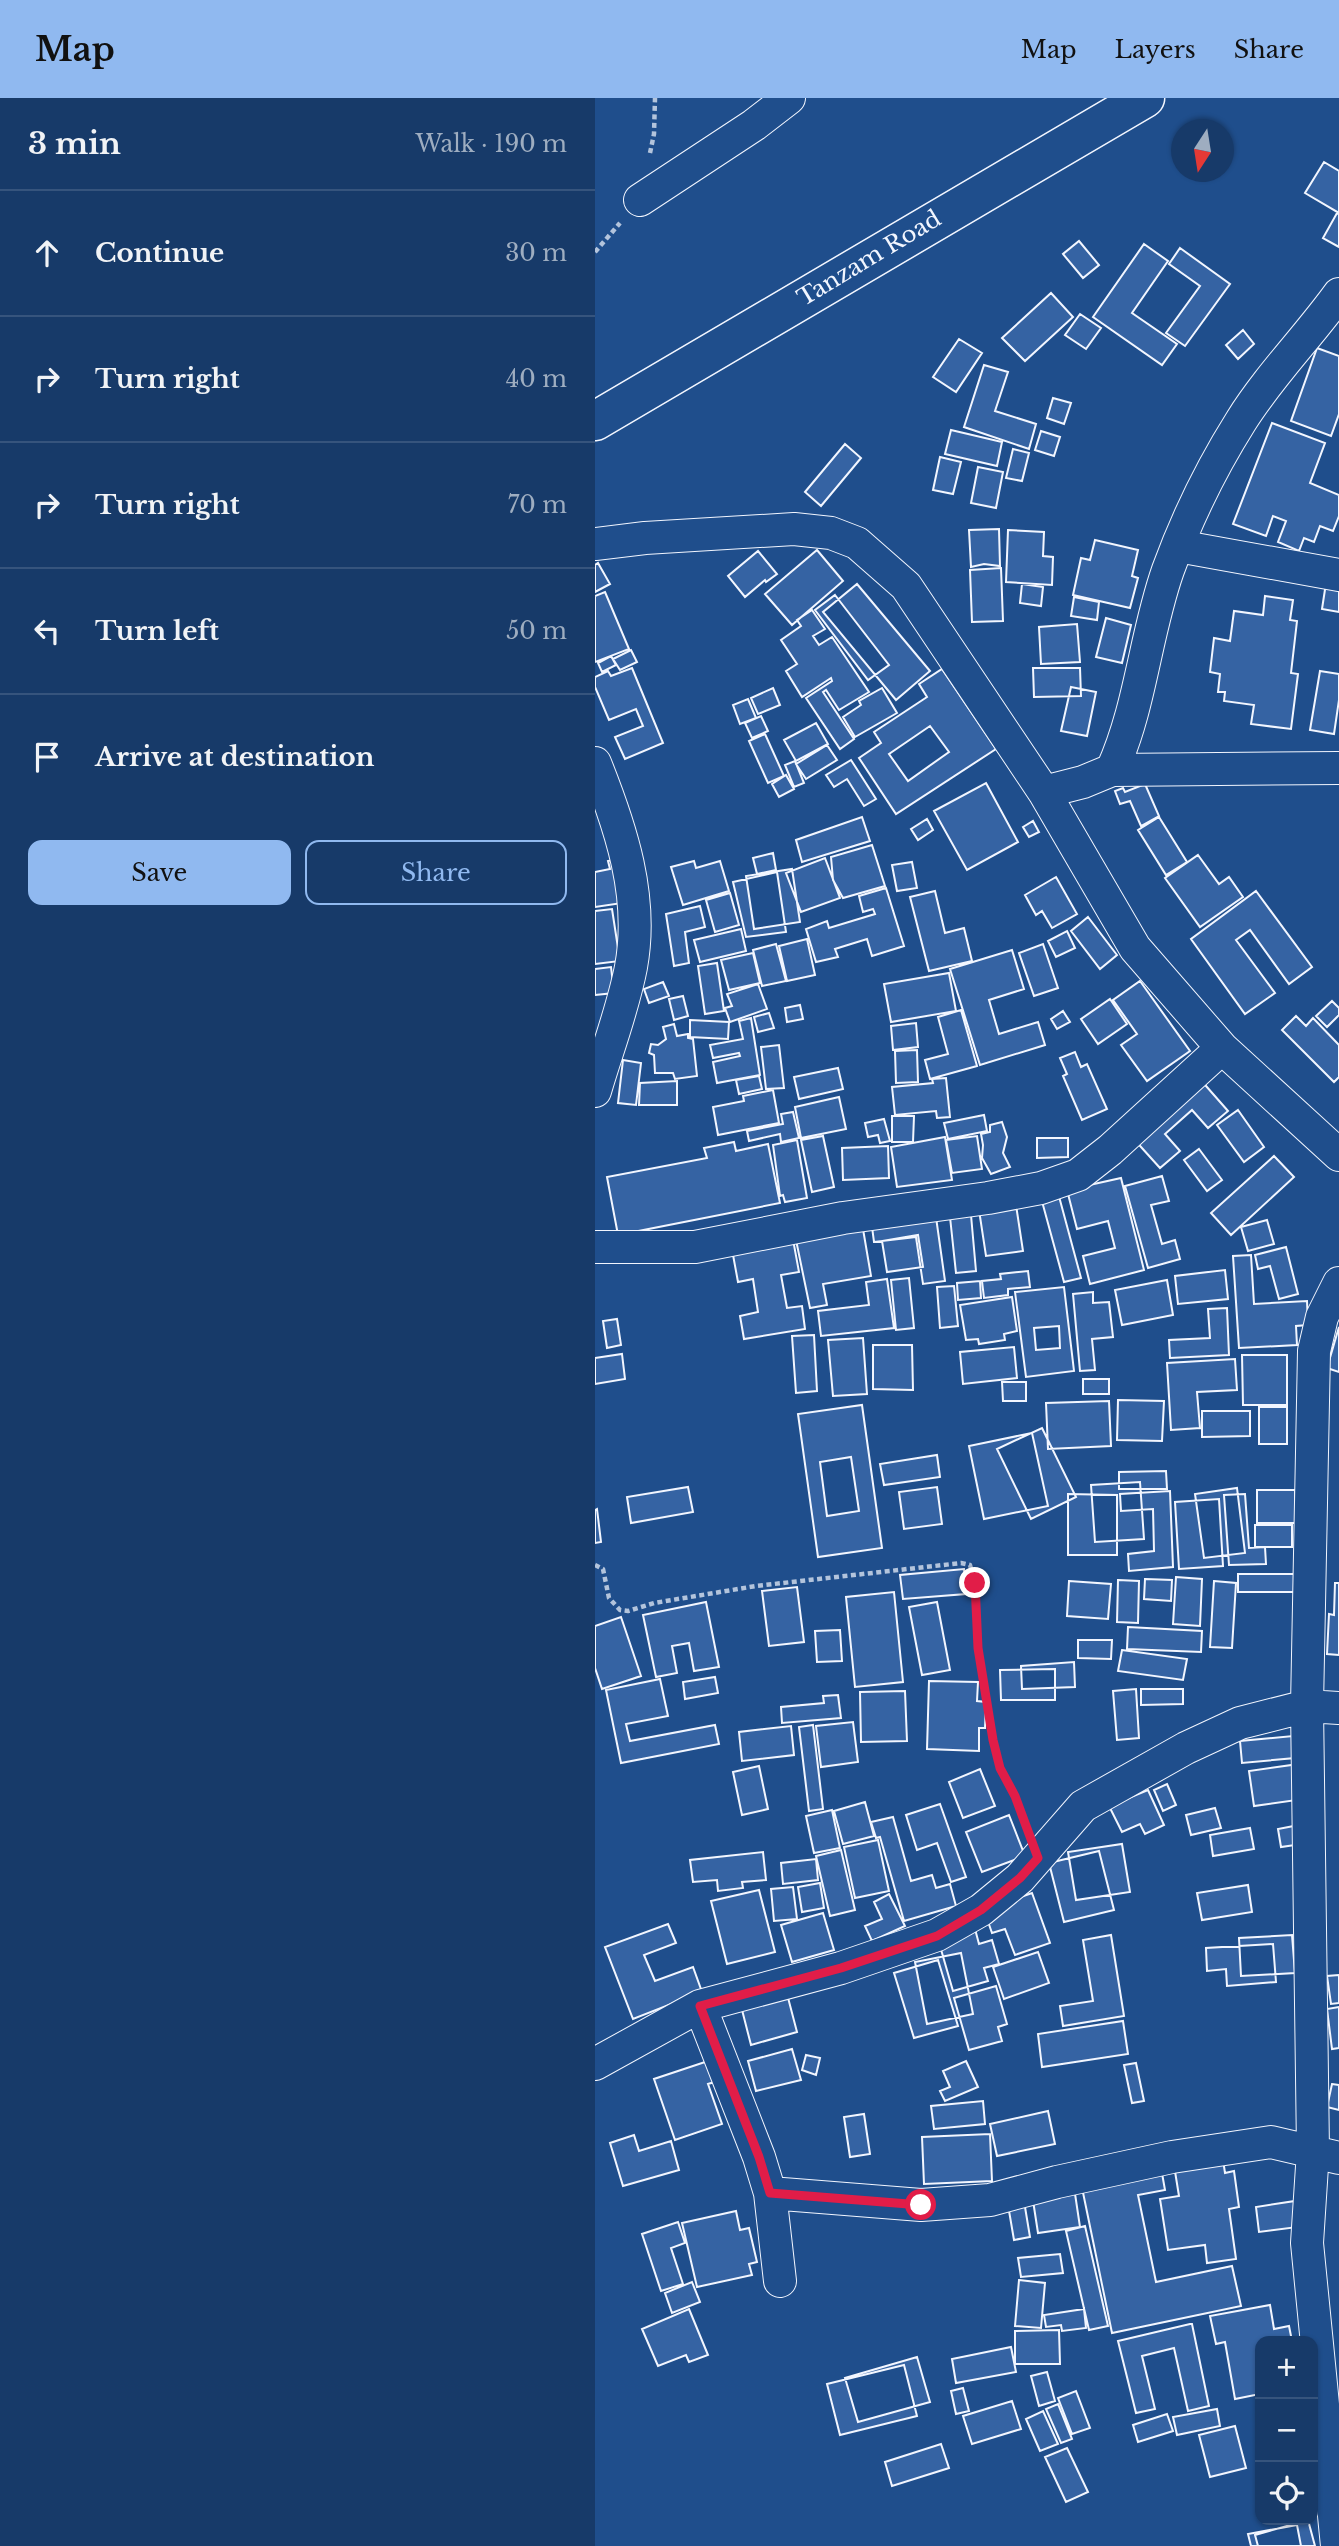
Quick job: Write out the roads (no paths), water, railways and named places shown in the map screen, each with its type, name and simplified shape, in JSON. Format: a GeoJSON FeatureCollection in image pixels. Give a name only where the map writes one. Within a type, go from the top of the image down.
{"type":"FeatureCollection","features":[{"type":"Feature","properties":{"kind":"highway","name":"Tanzam Road"},"geometry":{"type":"LineString","coordinates":[[595,421],[943,214],[1145,98]]}},
{"type":"Feature","properties":{"kind":"street"},"geometry":{"type":"LineString","coordinates":[[640,200],[754,125],[789,98]]}},
{"type":"Feature","properties":{"kind":"street"},"geometry":{"type":"LineString","coordinates":[[1112,769],[1126,738],[1155,610],[1178,546],[1210,474],[1242,419],[1339,294]]}},
{"type":"Feature","properties":{"kind":"street"},"geometry":{"type":"LineString","coordinates":[[595,544],[645,538],[794,529],[831,533],[857,543],[906,586],[1044,792],[1135,948],[1222,1048],[1339,1155]]}},
{"type":"Feature","properties":{"kind":"street"},"geometry":{"type":"LineString","coordinates":[[1178,546],[1339,575]]}},
{"type":"Feature","properties":{"kind":"street"},"geometry":{"type":"LineString","coordinates":[[595,764],[611,803],[634,890],[635,929],[626,993],[595,1091]]}},
{"type":"Feature","properties":{"kind":"street"},"geometry":{"type":"LineString","coordinates":[[1044,792],[1083,782],[1112,769],[1339,768]]}},
{"type":"Feature","properties":{"kind":"street"},"geometry":{"type":"LineString","coordinates":[[595,1247],[695,1247],[843,1218],[1041,1188],[1078,1175],[1110,1150],[1222,1048]]}},
{"type":"Feature","properties":{"kind":"street"},"geometry":{"type":"LineString","coordinates":[[1338,2546],[1307,2244],[1326,2155],[1307,1706],[1314,1350],[1322,1317],[1339,1283]]}},
{"type":"Feature","properties":{"kind":"street"},"geometry":{"type":"LineString","coordinates":[[595,2064],[700,2006],[841,1968],[937,1936],[981,1910],[1020,1878],[1083,1806],[1186,1748],[1240,1723],[1307,1706],[1339,1707]]}},
{"type":"Feature","properties":{"kind":"street"},"geometry":{"type":"LineString","coordinates":[[700,2006],[759,2157],[770,2193],[780,2281]]}},
{"type":"Feature","properties":{"kind":"street"},"geometry":{"type":"LineString","coordinates":[[770,2193],[921,2205],[990,2200],[1172,2157],[1271,2142],[1326,2155]]}}]}
